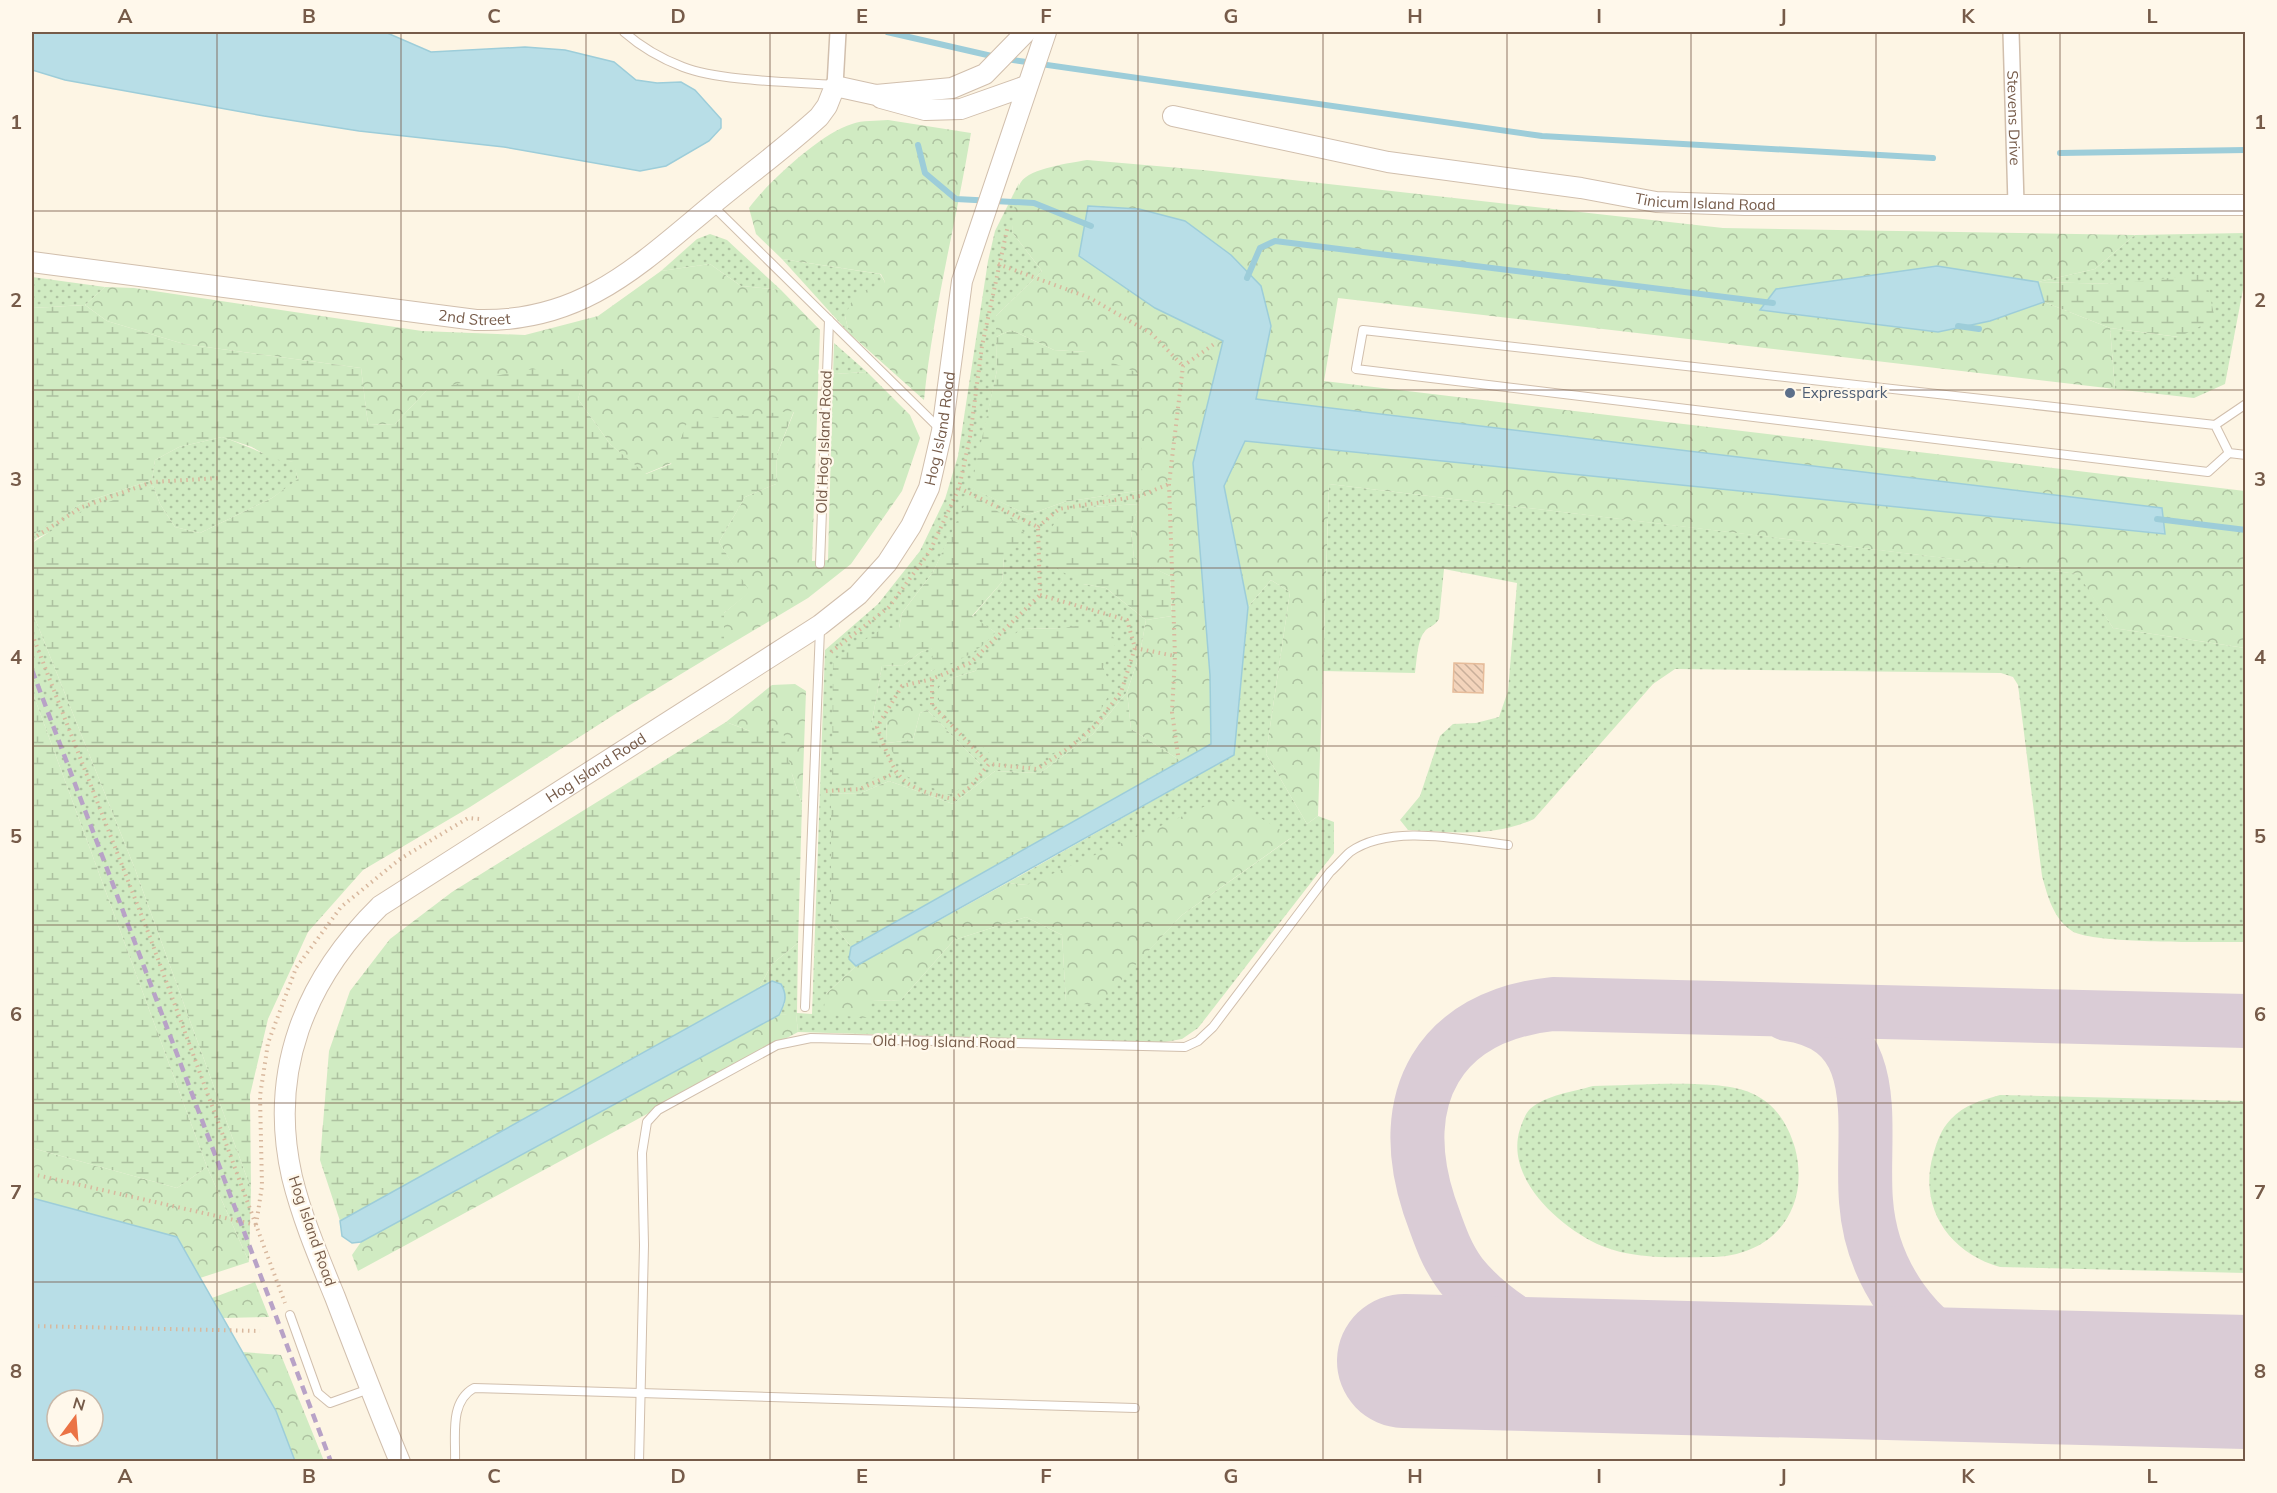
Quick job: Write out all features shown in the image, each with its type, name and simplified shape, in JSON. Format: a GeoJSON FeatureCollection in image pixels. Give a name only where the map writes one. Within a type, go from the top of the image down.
{"type":"FeatureCollection","features":[{"type":"Feature","properties":{"kind":"street"},"geometry":{"type":"LineString","coordinates":[[838,32],[835,86],[876,95],[952,88],[985,74],[1026,32]]}},
{"type":"Feature","properties":{"kind":"street","name":"Hog Island Road"},"geometry":{"type":"LineString","coordinates":[[400,1461],[318,1254],[293,1179],[287,1147],[285,1112],[289,1069],[301,1026],[322,978],[352,935],[380,906],[820,625],[874,579],[900,545],[929,488],[942,431],[962,281],[994,179],[1046,32]]}},
{"type":"Feature","properties":{"kind":"street","name":"Stevens Drive"},"geometry":{"type":"LineString","coordinates":[[2011,32],[2016,204]]}},
{"type":"Feature","properties":{"kind":"street"},"geometry":{"type":"LineString","coordinates":[[876,95],[885,101],[925,110],[962,109],[1028,81]]}},
{"type":"Feature","properties":{"kind":"street","name":"2nd Street"},"geometry":{"type":"LineString","coordinates":[[32,262],[477,320],[507,321],[562,308],[597,294],[667,244],[819,117],[827,106],[835,86]]}},
{"type":"Feature","properties":{"kind":"street","name":"Tinicum Island Road"},"geometry":{"type":"LineString","coordinates":[[1173,116],[1388,162],[1581,188],[1656,202],[1698,205],[2246,205]]}},
{"type":"Feature","properties":{"kind":"lane"},"geometry":{"type":"LineString","coordinates":[[624,32],[636,42],[683,68],[727,76],[835,86]]}},
{"type":"Feature","properties":{"kind":"lane"},"geometry":{"type":"LineString","coordinates":[[712,205],[942,431]]}},
{"type":"Feature","properties":{"kind":"lane","name":"Old Hog Island Road"},"geometry":{"type":"LineString","coordinates":[[820,564],[829,320]]}},
{"type":"Feature","properties":{"kind":"lane"},"geometry":{"type":"LineString","coordinates":[[2246,404],[2215,425],[1362,330],[1356,369],[2208,472],[2229,453],[2246,455]]}},
{"type":"Feature","properties":{"kind":"lane"},"geometry":{"type":"LineString","coordinates":[[2215,425],[2229,453]]}},
{"type":"Feature","properties":{"kind":"lane"},"geometry":{"type":"LineString","coordinates":[[805,1007],[820,625]]}},
{"type":"Feature","properties":{"kind":"lane","name":"Old Hog Island Road"},"geometry":{"type":"LineString","coordinates":[[639,1461],[642,1153],[648,1122],[658,1110],[777,1045],[802,1039],[1185,1047],[1198,1041],[1212,1026],[1330,872],[1351,852],[1374,841],[1402,835],[1508,845]]}},
{"type":"Feature","properties":{"kind":"lane"},"geometry":{"type":"LineString","coordinates":[[290,1315],[318,1393],[330,1403],[370,1389]]}},
{"type":"Feature","properties":{"kind":"lane"},"geometry":{"type":"LineString","coordinates":[[455,1461],[456,1412],[463,1394],[474,1388],[1135,1408]]}},
{"type":"Feature","properties":{"kind":"path"},"geometry":{"type":"LineString","coordinates":[[998,264],[1090,298],[1152,334],[1184,366]]}},
{"type":"Feature","properties":{"kind":"path"},"geometry":{"type":"LineString","coordinates":[[1178,755],[1172,712],[1176,656],[1169,484],[1184,366],[1217,342]]}},
{"type":"Feature","properties":{"kind":"path"},"geometry":{"type":"LineString","coordinates":[[32,539],[82,507],[152,482],[219,477]]}},
{"type":"Feature","properties":{"kind":"path"},"geometry":{"type":"LineString","coordinates":[[1038,527],[1059,509],[1140,496],[1169,484]]}},
{"type":"Feature","properties":{"kind":"path"},"geometry":{"type":"LineString","coordinates":[[959,488],[1038,527]]}},
{"type":"Feature","properties":{"kind":"path"},"geometry":{"type":"LineString","coordinates":[[989,764],[970,787],[954,799],[905,783],[895,773],[877,727],[902,686],[933,679],[970,663],[1040,596],[1038,527]]}},
{"type":"Feature","properties":{"kind":"path"},"geometry":{"type":"LineString","coordinates":[[933,679],[932,705],[989,764],[1037,769],[1070,747],[1095,726],[1120,692],[1135,648],[1127,620],[1040,596]]}},
{"type":"Feature","properties":{"kind":"path"},"geometry":{"type":"LineString","coordinates":[[32,634],[148,932],[290,1315]]}},
{"type":"Feature","properties":{"kind":"path"},"geometry":{"type":"LineString","coordinates":[[1135,648],[1176,656]]}},
{"type":"Feature","properties":{"kind":"path"},"geometry":{"type":"LineString","coordinates":[[813,791],[860,789],[895,773]]}},
{"type":"Feature","properties":{"kind":"path"},"geometry":{"type":"LineString","coordinates":[[32,1174],[256,1225]]}},
{"type":"Feature","properties":{"kind":"path"},"geometry":{"type":"LineString","coordinates":[[32,1326],[260,1331]]}},
{"type":"Feature","properties":{"kind":"green space"},"geometry":{"type":"Polygon","coordinates":[[[888,120],[971,133],[939,300],[924,400],[849,333],[845,316],[854,296],[885,282],[881,274],[782,259],[756,234],[749,208],[781,173],[825,137],[856,123],[888,120]]]}},
{"type":"Feature","properties":{"kind":"green space"},"geometry":{"type":"Polygon","coordinates":[[[1087,160],[1203,170],[1723,228],[2135,235],[2095,269],[2038,282],[1937,266],[1761,309],[1938,332],[1990,321],[2044,302],[2110,328],[2115,389],[1338,298],[1324,381],[2245,491],[2245,648],[2113,628],[2078,574],[1329,484],[1318,816],[1307,824],[1266,754],[1290,592],[1271,580],[1248,607],[1224,486],[1245,441],[2165,534],[2162,508],[1255,399],[1271,326],[1155,308],[1223,341],[1193,463],[1210,675],[1211,744],[1181,761],[1131,729],[1127,692],[1140,653],[1146,620],[1172,616],[1170,576],[1134,559],[1131,529],[1143,490],[1086,352],[1054,350],[1011,330],[996,337],[996,316],[1042,271],[1012,232],[1017,192],[1021,182],[1033,173],[1042,170],[1087,160]]]}},
{"type":"Feature","properties":{"kind":"green space"},"geometry":{"type":"Polygon","coordinates":[[[1019,183],[1012,232],[1042,271],[996,316],[997,370],[972,488],[1028,515],[1064,502],[1143,490],[1139,504],[1091,507],[1083,584],[1106,588],[1146,620],[1140,653],[1127,692],[1093,734],[1040,773],[995,771],[953,804],[889,781],[861,793],[831,794],[831,921],[851,947],[849,959],[856,966],[826,994],[872,1001],[901,1000],[954,940],[1026,917],[1062,935],[1066,1002],[1098,1004],[1182,915],[1291,838],[1027,885],[1007,883],[1234,755],[1248,607],[1271,580],[1290,592],[1266,754],[1307,824],[1318,816],[1334,822],[1334,853],[1198,1028],[1182,1039],[1159,1043],[798,1032],[796,1014],[779,1015],[785,1003],[759,988],[772,964],[798,943],[797,1013],[812,1014],[825,650],[878,604],[920,551],[945,499],[958,456],[988,261],[995,231],[1019,183]],[[970,495],[933,572],[902,613],[899,628],[883,628],[871,727],[882,666],[904,665],[921,652],[935,647],[931,671],[995,632],[972,617],[1002,582],[1004,557],[970,495]],[[1063,628],[1022,629],[975,671],[949,679],[939,704],[1063,628]],[[927,710],[886,720],[887,743],[980,764],[927,710]]]}},
{"type":"Feature","properties":{"kind":"green space"},"geometry":{"type":"Polygon","coordinates":[[[2245,233],[2245,279],[2225,384],[2194,398],[2115,389],[2110,328],[2178,337],[2115,284],[2038,282],[2095,269],[2135,235],[2245,233]]]}},
{"type":"Feature","properties":{"kind":"green space"},"geometry":{"type":"Polygon","coordinates":[[[710,234],[727,240],[781,290],[741,286],[710,264],[661,271],[697,239],[710,234]]]}},
{"type":"Feature","properties":{"kind":"green space"},"geometry":{"type":"Polygon","coordinates":[[[782,259],[880,274],[885,282],[845,316],[849,333],[782,259]]]}},
{"type":"Feature","properties":{"kind":"green space"},"geometry":{"type":"Polygon","coordinates":[[[710,264],[741,286],[781,290],[820,330],[812,561],[828,560],[833,374],[867,372],[910,415],[920,438],[902,491],[851,564],[808,598],[724,648],[724,613],[749,592],[719,542],[745,497],[776,484],[777,454],[794,412],[645,474],[610,444],[578,399],[587,367],[427,390],[395,424],[368,425],[361,368],[184,344],[107,321],[85,305],[105,287],[134,288],[422,331],[525,335],[598,316],[661,271],[710,264]]]}},
{"type":"Feature","properties":{"kind":"green space"},"geometry":{"type":"Polygon","coordinates":[[[2205,274],[2215,319],[2179,337],[2110,328],[2044,302],[2038,282],[2115,284],[2205,274]]]}},
{"type":"Feature","properties":{"kind":"green space"},"geometry":{"type":"Polygon","coordinates":[[[32,277],[105,287],[85,305],[32,308],[32,277]]]}},
{"type":"Feature","properties":{"kind":"green space"},"geometry":{"type":"Polygon","coordinates":[[[85,305],[107,321],[184,344],[361,368],[368,425],[395,424],[427,390],[524,370],[588,366],[578,399],[610,444],[646,474],[671,464],[688,420],[794,411],[777,454],[776,484],[745,497],[719,542],[750,592],[724,613],[724,648],[470,807],[363,870],[308,932],[268,1019],[250,1095],[251,1189],[135,869],[32,611],[32,543],[83,511],[153,486],[160,504],[175,527],[200,533],[272,498],[298,479],[293,462],[273,459],[252,447],[222,437],[179,447],[155,460],[152,480],[82,503],[32,535],[32,308],[85,305]]]}},
{"type":"Feature","properties":{"kind":"green space"},"geometry":{"type":"Polygon","coordinates":[[[1011,330],[1054,350],[1086,352],[1138,373],[1143,490],[1064,502],[1028,515],[971,488],[997,370],[996,337],[1011,330]]]}},
{"type":"Feature","properties":{"kind":"green space"},"geometry":{"type":"Polygon","coordinates":[[[834,343],[867,372],[833,374],[834,343]]]}},
{"type":"Feature","properties":{"kind":"green space"},"geometry":{"type":"Polygon","coordinates":[[[222,437],[294,462],[298,480],[272,498],[200,533],[175,527],[160,504],[153,486],[37,538],[32,543],[32,535],[35,532],[82,503],[152,480],[155,460],[179,447],[222,437]]]}},
{"type":"Feature","properties":{"kind":"green space"},"geometry":{"type":"Polygon","coordinates":[[[1329,484],[2079,574],[2113,628],[2245,648],[2245,942],[2103,938],[2072,931],[2060,920],[2052,906],[2042,876],[2018,685],[2013,677],[2001,673],[1675,669],[1653,684],[1534,819],[1503,829],[1487,831],[1408,830],[1400,820],[1420,796],[1440,736],[1453,724],[1476,723],[1499,717],[1508,691],[1517,583],[1444,569],[1439,619],[1427,629],[1421,638],[1415,673],[1323,671],[1329,484]]]}},
{"type":"Feature","properties":{"kind":"green space"},"geometry":{"type":"Polygon","coordinates":[[[969,495],[1018,523],[1026,537],[1004,557],[1002,582],[972,616],[995,632],[974,652],[958,661],[930,671],[934,648],[921,652],[904,665],[882,666],[871,727],[889,769],[861,785],[832,788],[833,661],[883,628],[899,628],[902,613],[933,572],[969,495]]]}},
{"type":"Feature","properties":{"kind":"green space"},"geometry":{"type":"Polygon","coordinates":[[[1139,504],[1131,529],[1134,558],[1170,576],[1172,616],[1146,620],[1106,588],[1083,584],[1051,565],[1048,533],[1060,515],[1091,507],[1139,504]]]}},
{"type":"Feature","properties":{"kind":"green space"},"geometry":{"type":"Polygon","coordinates":[[[32,611],[135,869],[251,1189],[249,1262],[207,1167],[32,691],[32,611]]]}},
{"type":"Feature","properties":{"kind":"green space"},"geometry":{"type":"Polygon","coordinates":[[[1106,621],[1116,643],[1103,667],[1112,689],[1096,719],[1063,748],[1029,766],[997,761],[939,704],[939,687],[949,679],[975,671],[1000,644],[1022,629],[1063,628],[1106,621]]]}},
{"type":"Feature","properties":{"kind":"green space"},"geometry":{"type":"Polygon","coordinates":[[[795,684],[806,691],[802,804],[792,774],[750,731],[726,722],[772,685],[795,684]]]}},
{"type":"Feature","properties":{"kind":"green space"},"geometry":{"type":"Polygon","coordinates":[[[32,691],[207,1167],[177,1188],[32,1148],[32,691]]]}},
{"type":"Feature","properties":{"kind":"green space"},"geometry":{"type":"Polygon","coordinates":[[[1127,692],[1131,729],[1181,761],[851,947],[831,921],[831,794],[861,793],[889,781],[953,804],[995,771],[1040,773],[1093,734],[1127,692]]]}},
{"type":"Feature","properties":{"kind":"green space"},"geometry":{"type":"Polygon","coordinates":[[[909,699],[927,710],[920,713],[913,740],[887,743],[886,720],[909,699]]]}},
{"type":"Feature","properties":{"kind":"green space"},"geometry":{"type":"Polygon","coordinates":[[[927,710],[980,764],[972,782],[949,795],[908,777],[887,743],[913,740],[920,713],[927,710]]]}},
{"type":"Feature","properties":{"kind":"green space"},"geometry":{"type":"Polygon","coordinates":[[[726,722],[750,731],[782,727],[792,774],[802,804],[798,943],[772,964],[759,988],[340,1221],[320,1160],[329,1051],[350,991],[390,939],[452,892],[726,722]]]}},
{"type":"Feature","properties":{"kind":"green space"},"geometry":{"type":"Polygon","coordinates":[[[1226,797],[1292,837],[1182,915],[1098,1005],[1066,1003],[1062,935],[1026,917],[954,940],[901,1000],[872,1001],[867,1018],[823,1014],[826,994],[856,966],[1007,883],[1027,885],[1226,797]]]}},
{"type":"Feature","properties":{"kind":"green space"},"geometry":{"type":"Polygon","coordinates":[[[796,1013],[798,1032],[358,1271],[352,1255],[361,1242],[779,1015],[796,1013]]]}},
{"type":"Feature","properties":{"kind":"green space"},"geometry":{"type":"Polygon","coordinates":[[[1697,1084],[1736,1088],[1767,1102],[1774,1108],[1789,1131],[1799,1170],[1792,1209],[1782,1225],[1769,1239],[1752,1249],[1732,1255],[1710,1257],[1656,1257],[1628,1254],[1602,1246],[1570,1228],[1554,1215],[1528,1184],[1520,1166],[1517,1148],[1520,1129],[1527,1113],[1536,1104],[1560,1094],[1593,1086],[1697,1084]]]}},
{"type":"Feature","properties":{"kind":"green space"},"geometry":{"type":"Polygon","coordinates":[[[2000,1095],[2245,1101],[2245,1273],[2000,1267],[1966,1251],[1942,1226],[1934,1210],[1930,1193],[1933,1155],[1942,1131],[1956,1114],[1974,1104],[2000,1095]]]}},
{"type":"Feature","properties":{"kind":"green space"},"geometry":{"type":"Polygon","coordinates":[[[32,1148],[177,1188],[207,1167],[249,1262],[200,1278],[177,1237],[32,1198],[32,1148]]]}},
{"type":"Feature","properties":{"kind":"green space"},"geometry":{"type":"Polygon","coordinates":[[[255,1282],[269,1317],[223,1318],[212,1298],[255,1282]]]}},
{"type":"Feature","properties":{"kind":"green space"},"geometry":{"type":"Polygon","coordinates":[[[242,1352],[281,1355],[324,1461],[295,1461],[276,1411],[242,1352]]]}},
{"type":"Feature","properties":{"kind":"water"},"geometry":{"type":"Polygon","coordinates":[[[32,32],[385,32],[431,52],[525,47],[565,50],[614,62],[636,80],[657,83],[681,82],[695,90],[721,119],[721,128],[709,141],[666,166],[640,171],[504,147],[359,131],[264,116],[65,80],[32,70],[32,32]]]}},
{"type":"Feature","properties":{"kind":"water"},"geometry":{"type":"Polygon","coordinates":[[[1088,206],[1139,209],[1185,221],[1231,255],[1261,286],[1271,326],[1256,399],[2162,508],[2165,534],[1245,441],[1224,486],[1248,607],[1234,755],[856,966],[849,959],[851,947],[1211,744],[1210,675],[1193,463],[1223,341],[1155,308],[1079,256],[1088,206]]]}},
{"type":"Feature","properties":{"kind":"water"},"geometry":{"type":"Polygon","coordinates":[[[1937,266],[2038,282],[2044,302],[1990,321],[1938,332],[1760,310],[1776,289],[1937,266]]]}},
{"type":"Feature","properties":{"kind":"water"},"geometry":{"type":"Polygon","coordinates":[[[772,981],[781,984],[785,996],[779,1015],[361,1242],[352,1243],[342,1236],[340,1221],[772,981]]]}},
{"type":"Feature","properties":{"kind":"water"},"geometry":{"type":"Polygon","coordinates":[[[32,1198],[177,1237],[276,1411],[295,1461],[32,1461],[32,1198]]]}},
{"type":"Feature","properties":{"kind":"building"},"geometry":{"type":"Polygon","coordinates":[[[1454,663],[1484,664],[1483,693],[1453,692],[1454,663]]]}},
{"type":"Feature","properties":{"kind":"waterway"},"geometry":{"type":"LineString","coordinates":[[887,32],[996,57]]}},
{"type":"Feature","properties":{"kind":"waterway"},"geometry":{"type":"LineString","coordinates":[[1006,59],[1542,136],[1933,158]]}},
{"type":"Feature","properties":{"kind":"waterway"},"geometry":{"type":"LineString","coordinates":[[918,145],[925,173],[956,199],[1034,203],[1091,226]]}},
{"type":"Feature","properties":{"kind":"waterway"},"geometry":{"type":"LineString","coordinates":[[2060,153],[2246,150]]}},
{"type":"Feature","properties":{"kind":"waterway"},"geometry":{"type":"LineString","coordinates":[[1247,278],[1260,248],[1275,241],[1773,303]]}},
{"type":"Feature","properties":{"kind":"waterway"},"geometry":{"type":"LineString","coordinates":[[1958,326],[1979,329]]}},
{"type":"Feature","properties":{"kind":"waterway"},"geometry":{"type":"LineString","coordinates":[[2157,519],[2246,530]]}},
{"type":"Feature","properties":{"kind":"taxiway"},"geometry":{"type":"LineString","coordinates":[[1605,1366],[1566,1350],[1527,1330],[1508,1318],[1475,1291],[1455,1267],[1429,1205],[1420,1166],[1418,1130],[1423,1098],[1435,1069],[1454,1045],[1481,1025],[1514,1012],[1553,1004],[2246,1021]]}},
{"type":"Feature","properties":{"kind":"taxiway"},"geometry":{"type":"LineString","coordinates":[[1787,1014],[1819,1023],[1842,1039],[1855,1061],[1862,1086],[1865,1114],[1866,1201],[1870,1227],[1887,1276],[1917,1319],[1958,1351],[1982,1362],[2018,1371],[2081,1378]]}},
{"type":"Feature","properties":{"kind":"runway"},"geometry":{"type":"LineString","coordinates":[[1404,1361],[2246,1382]]}},
{"type":"Feature","properties":{"kind":"railway"},"geometry":{"type":"LineString","coordinates":[[32,670],[331,1462]]}},
{"type":"Feature","properties":{"kind":"place","name":"Expresspark"},"geometry":{"type":"Point","coordinates":[1790,393]}}]}
